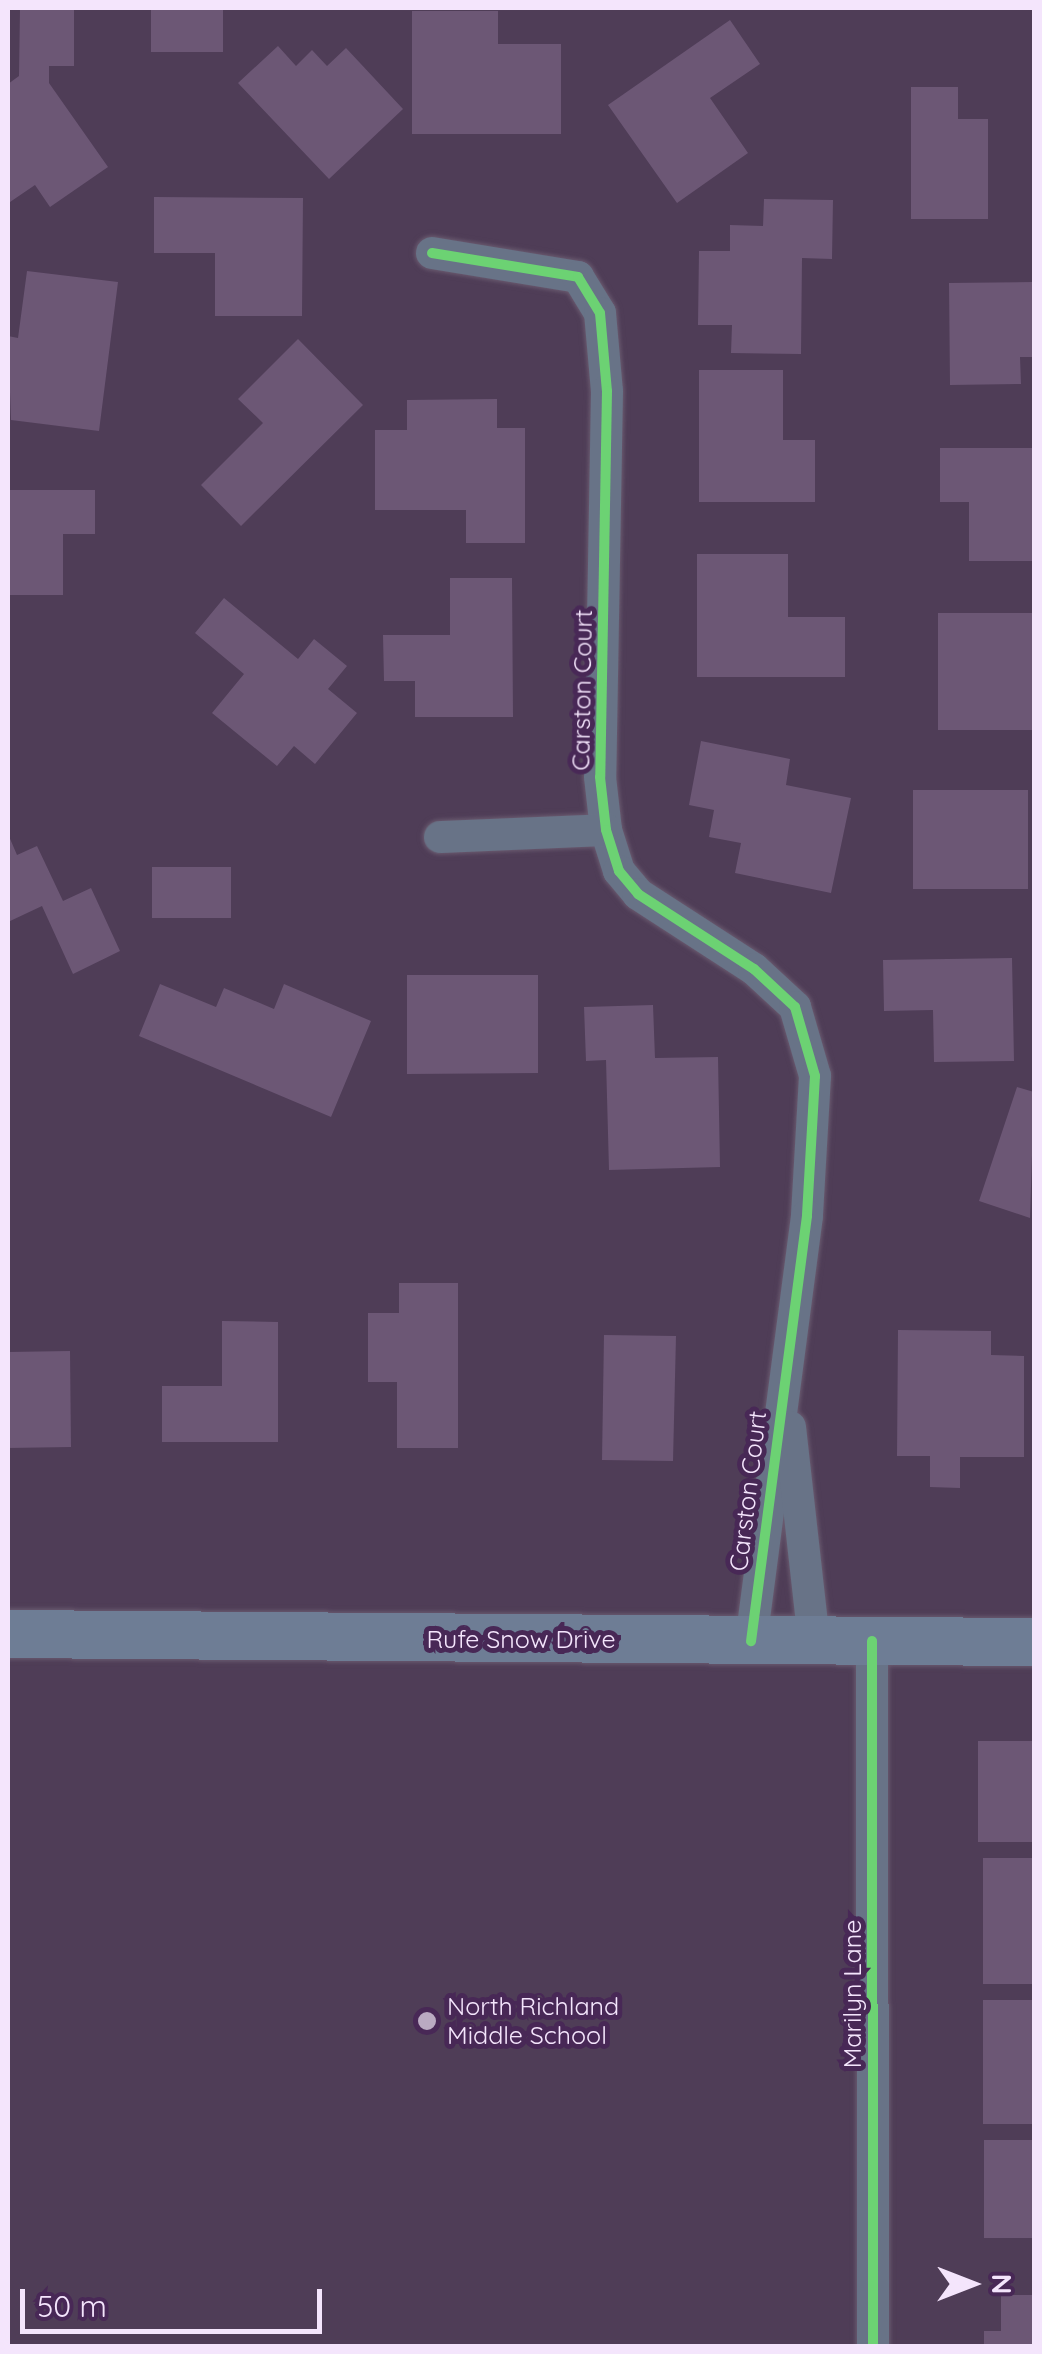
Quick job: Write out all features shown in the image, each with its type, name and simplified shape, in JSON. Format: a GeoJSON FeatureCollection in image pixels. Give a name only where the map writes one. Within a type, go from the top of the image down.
{"type":"FeatureCollection","features":[{"type":"Feature","properties":{"kind":"main road","name":"Rufe Snow Drive"},"geometry":{"type":"LineString","coordinates":[[8,1634],[1034,1642]]}},
{"type":"Feature","properties":{"kind":"street","name":"Carston Court"},"geometry":{"type":"LineString","coordinates":[[432,253],[578,276],[600,313],[607,391],[600,777],[606,830],[619,871],[638,894],[754,969],[800,1018],[816,1114],[751,1640]]}},
{"type":"Feature","properties":{"kind":"street"},"geometry":{"type":"LineString","coordinates":[[440,837],[606,830]]}},
{"type":"Feature","properties":{"kind":"street","name":"Carston Court"},"geometry":{"type":"LineString","coordinates":[[783,1368],[814,1640]]}},
{"type":"Feature","properties":{"kind":"street","name":"Marilyn Lane"},"geometry":{"type":"LineString","coordinates":[[872,1641],[873,2346]]}},
{"type":"Feature","properties":{"kind":"building"},"geometry":{"type":"Polygon","coordinates":[[[20,8],[74,8],[74,66],[49,66],[49,83],[108,167],[50,207],[35,185],[10,202],[8,198],[8,84],[19,76],[20,8]]]}},
{"type":"Feature","properties":{"kind":"building"},"geometry":{"type":"Polygon","coordinates":[[[151,8],[223,8],[223,52],[151,52],[151,8]]]}},
{"type":"Feature","properties":{"kind":"building"},"geometry":{"type":"Polygon","coordinates":[[[412,11],[498,11],[498,44],[561,44],[561,134],[412,134],[412,11]]]}},
{"type":"Feature","properties":{"kind":"building"},"geometry":{"type":"Polygon","coordinates":[[[730,20],[760,64],[710,98],[748,153],[677,203],[608,105],[730,20]]]}},
{"type":"Feature","properties":{"kind":"building"},"geometry":{"type":"Polygon","coordinates":[[[278,46],[296,66],[312,50],[327,66],[346,48],[403,109],[329,179],[238,83],[278,46]]]}},
{"type":"Feature","properties":{"kind":"building"},"geometry":{"type":"Polygon","coordinates":[[[911,87],[958,87],[958,119],[988,119],[988,219],[911,219],[911,87]]]}},
{"type":"Feature","properties":{"kind":"building"},"geometry":{"type":"Polygon","coordinates":[[[154,197],[303,198],[302,316],[215,316],[215,253],[154,253],[154,197]]]}},
{"type":"Feature","properties":{"kind":"building"},"geometry":{"type":"Polygon","coordinates":[[[764,199],[833,200],[832,259],[802,258],[801,354],[731,353],[732,325],[698,325],[699,251],[730,251],[730,225],[763,226],[764,199]]]}},
{"type":"Feature","properties":{"kind":"building"},"geometry":{"type":"Polygon","coordinates":[[[27,271],[118,282],[99,431],[11,420],[8,336],[18,338],[27,271]]]}},
{"type":"Feature","properties":{"kind":"building"},"geometry":{"type":"Polygon","coordinates":[[[1034,282],[1034,357],[1020,357],[1021,384],[950,385],[949,283],[1034,282]]]}},
{"type":"Feature","properties":{"kind":"building"},"geometry":{"type":"Polygon","coordinates":[[[298,339],[363,405],[241,526],[201,485],[263,423],[238,399],[298,339]]]}},
{"type":"Feature","properties":{"kind":"building"},"geometry":{"type":"Polygon","coordinates":[[[699,370],[783,370],[783,440],[815,440],[815,502],[699,502],[699,370]]]}},
{"type":"Feature","properties":{"kind":"building"},"geometry":{"type":"Polygon","coordinates":[[[497,399],[497,428],[525,428],[525,543],[466,543],[466,510],[375,510],[375,430],[407,430],[407,400],[497,399]]]}},
{"type":"Feature","properties":{"kind":"building"},"geometry":{"type":"Polygon","coordinates":[[[940,448],[1034,448],[1034,561],[969,561],[969,502],[940,502],[940,448]]]}},
{"type":"Feature","properties":{"kind":"building"},"geometry":{"type":"Polygon","coordinates":[[[8,490],[95,490],[95,534],[63,534],[63,595],[8,595],[8,490]]]}},
{"type":"Feature","properties":{"kind":"building"},"geometry":{"type":"Polygon","coordinates":[[[697,554],[788,554],[788,617],[845,617],[845,677],[697,677],[697,554]]]}},
{"type":"Feature","properties":{"kind":"building"},"geometry":{"type":"Polygon","coordinates":[[[450,578],[512,578],[513,717],[415,717],[415,681],[384,681],[383,635],[450,635],[450,578]]]}},
{"type":"Feature","properties":{"kind":"building"},"geometry":{"type":"Polygon","coordinates":[[[224,598],[298,659],[314,639],[347,666],[328,689],[357,713],[315,764],[294,746],[277,766],[212,713],[244,674],[195,633],[224,598]]]}},
{"type":"Feature","properties":{"kind":"building"},"geometry":{"type":"Polygon","coordinates":[[[938,613],[1034,613],[1034,730],[938,730],[938,613]]]}},
{"type":"Feature","properties":{"kind":"building"},"geometry":{"type":"Polygon","coordinates":[[[701,741],[790,759],[786,785],[851,798],[831,893],[735,873],[741,843],[709,837],[714,810],[689,805],[701,741]]]}},
{"type":"Feature","properties":{"kind":"building"},"geometry":{"type":"Polygon","coordinates":[[[913,790],[1028,790],[1028,889],[913,889],[913,790]]]}},
{"type":"Feature","properties":{"kind":"building"},"geometry":{"type":"Polygon","coordinates":[[[8,834],[17,855],[37,846],[63,901],[91,888],[120,951],[73,974],[42,906],[8,922],[8,834]]]}},
{"type":"Feature","properties":{"kind":"building"},"geometry":{"type":"Polygon","coordinates":[[[152,867],[231,867],[231,918],[152,918],[152,867]]]}},
{"type":"Feature","properties":{"kind":"building"},"geometry":{"type":"Polygon","coordinates":[[[1012,958],[1014,1061],[934,1062],[933,1010],[884,1011],[883,960],[1012,958]]]}},
{"type":"Feature","properties":{"kind":"building"},"geometry":{"type":"Polygon","coordinates":[[[407,975],[538,975],[538,1073],[407,1074],[407,975]]]}},
{"type":"Feature","properties":{"kind":"building"},"geometry":{"type":"Polygon","coordinates":[[[160,984],[216,1007],[224,988],[274,1009],[284,984],[371,1021],[331,1117],[139,1036],[160,984]]]}},
{"type":"Feature","properties":{"kind":"building"},"geometry":{"type":"Polygon","coordinates":[[[653,1005],[655,1058],[718,1057],[720,1167],[609,1170],[606,1060],[586,1061],[584,1007],[653,1005]]]}},
{"type":"Feature","properties":{"kind":"building"},"geometry":{"type":"Polygon","coordinates":[[[1017,1087],[1034,1092],[1030,1218],[979,1201],[1017,1087]]]}},
{"type":"Feature","properties":{"kind":"building"},"geometry":{"type":"Polygon","coordinates":[[[399,1283],[458,1283],[458,1448],[397,1448],[397,1382],[368,1382],[368,1313],[399,1313],[399,1283]]]}},
{"type":"Feature","properties":{"kind":"building"},"geometry":{"type":"Polygon","coordinates":[[[222,1321],[278,1322],[278,1442],[162,1442],[162,1386],[222,1386],[222,1321]]]}},
{"type":"Feature","properties":{"kind":"building"},"geometry":{"type":"Polygon","coordinates":[[[898,1330],[991,1331],[991,1355],[1024,1356],[1024,1457],[960,1457],[960,1488],[930,1487],[930,1456],[897,1456],[898,1330]]]}},
{"type":"Feature","properties":{"kind":"building"},"geometry":{"type":"Polygon","coordinates":[[[604,1335],[676,1336],[673,1461],[602,1460],[604,1335]]]}},
{"type":"Feature","properties":{"kind":"building"},"geometry":{"type":"Polygon","coordinates":[[[70,1351],[71,1447],[8,1448],[8,1352],[70,1351]]]}},
{"type":"Feature","properties":{"kind":"building"},"geometry":{"type":"Polygon","coordinates":[[[978,1741],[1034,1741],[1034,1842],[978,1842],[978,1741]]]}},
{"type":"Feature","properties":{"kind":"building"},"geometry":{"type":"Polygon","coordinates":[[[983,1858],[1034,1858],[1034,1984],[983,1984],[983,1858]]]}},
{"type":"Feature","properties":{"kind":"building"},"geometry":{"type":"Polygon","coordinates":[[[983,2000],[1034,2000],[1034,2124],[983,2124],[983,2000]]]}},
{"type":"Feature","properties":{"kind":"building"},"geometry":{"type":"Polygon","coordinates":[[[984,2140],[1034,2140],[1034,2238],[984,2238],[984,2140]]]}},
{"type":"Feature","properties":{"kind":"building"},"geometry":{"type":"Polygon","coordinates":[[[1001,2295],[1034,2295],[1034,2346],[984,2346],[984,2331],[1001,2331],[1001,2295]]]}},
{"type":"Feature","properties":{"kind":"cycle path"},"geometry":{"type":"LineString","coordinates":[[432,253],[578,277],[600,313],[607,391],[600,777],[606,830],[619,871],[638,894],[754,969],[795,1007],[815,1076],[807,1216],[751,1641]]}},
{"type":"Feature","properties":{"kind":"cycle path"},"geometry":{"type":"LineString","coordinates":[[872,1641],[873,2346]]}},
{"type":"Feature","properties":{"kind":"place","name":"North Richland Middle School"},"geometry":{"type":"Point","coordinates":[427,2021]}}]}
